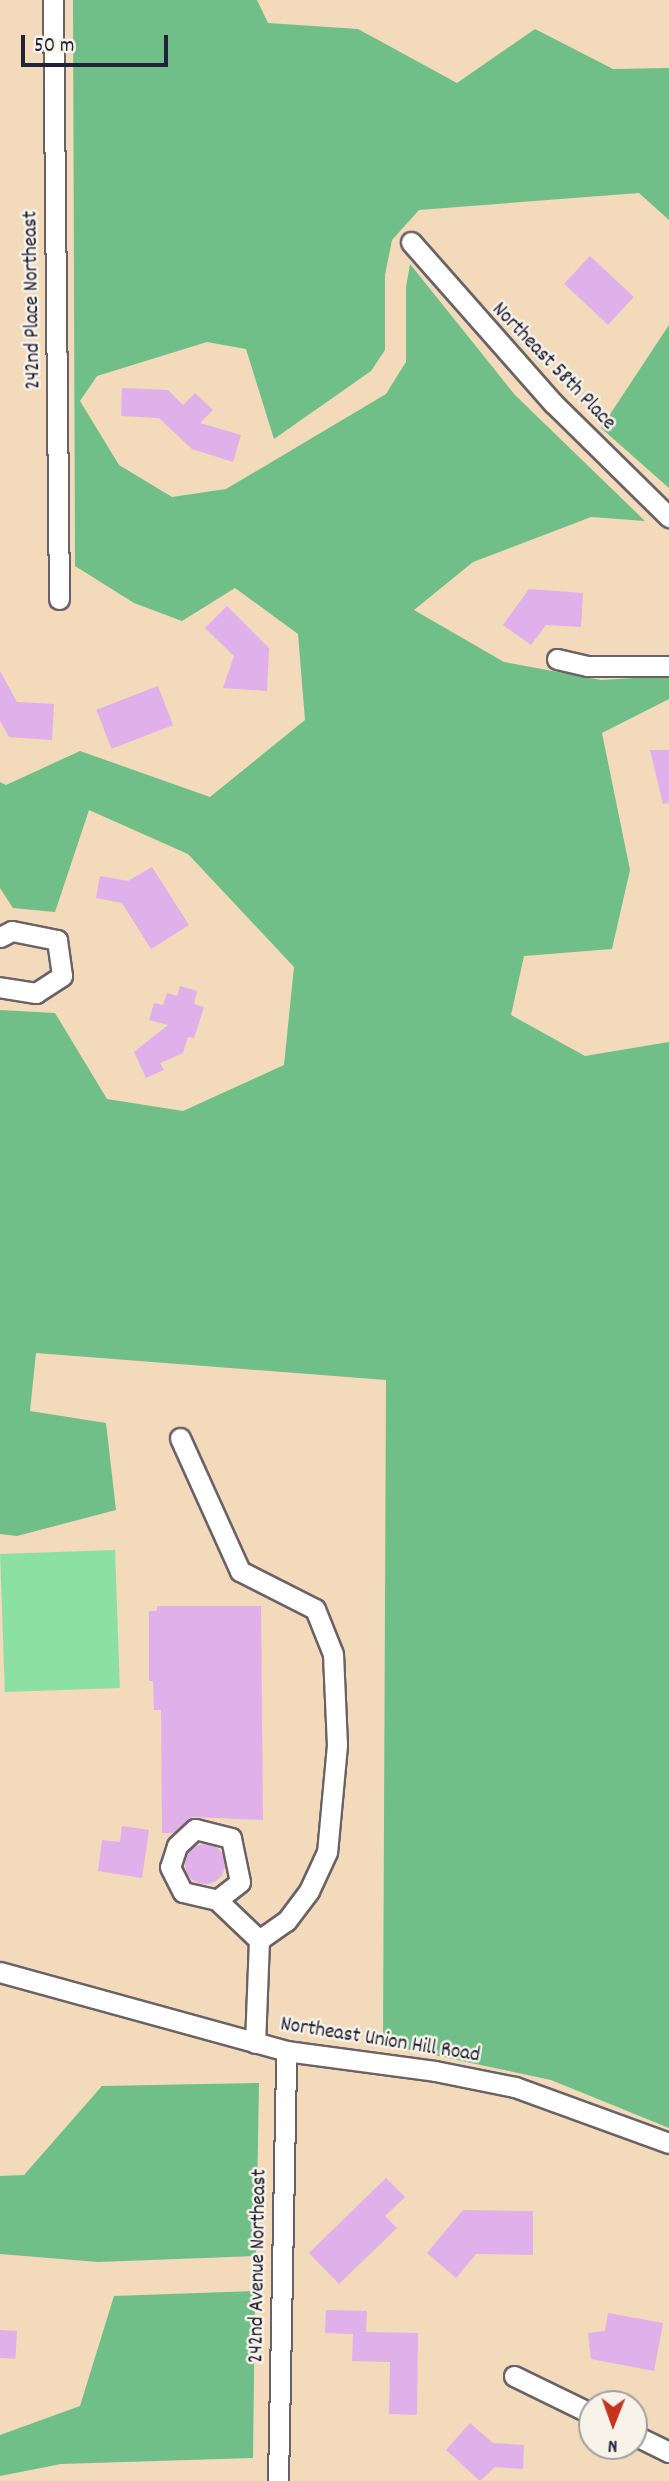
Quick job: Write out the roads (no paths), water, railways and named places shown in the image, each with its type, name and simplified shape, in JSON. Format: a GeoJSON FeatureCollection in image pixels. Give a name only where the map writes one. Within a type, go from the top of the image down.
{"type":"FeatureCollection","features":[{"type":"Feature","properties":{"kind":"street","name":"242nd Place Northeast"},"geometry":{"type":"LineString","coordinates":[[53,0],[59,599]]}},
{"type":"Feature","properties":{"kind":"street","name":"Northeast 58th Place"},"geometry":{"type":"LineString","coordinates":[[411,242],[552,403],[669,517]]}},
{"type":"Feature","properties":{"kind":"street"},"geometry":{"type":"LineString","coordinates":[[557,659],[587,666],[669,666]]}},
{"type":"Feature","properties":{"kind":"street"},"geometry":{"type":"LineString","coordinates":[[0,937],[12,932],[57,940],[62,976],[36,993],[0,987]]}},
{"type":"Feature","properties":{"kind":"street"},"geometry":{"type":"LineString","coordinates":[[180,1437],[240,1571],[315,1609],[333,1654],[336,1758],[327,1852],[294,1911],[258,1940]]}},
{"type":"Feature","properties":{"kind":"street"},"geometry":{"type":"LineString","coordinates":[[217,1900],[258,1940],[255,2043]]}},
{"type":"Feature","properties":{"kind":"street","name":"Northeast Union Hill Road"},"geometry":{"type":"LineString","coordinates":[[0,1972],[286,2051],[435,2071],[515,2087],[669,2143]]}},
{"type":"Feature","properties":{"kind":"street","name":"242nd Avenue Northeast"},"geometry":{"type":"LineString","coordinates":[[278,2481],[286,2051]]}},
{"type":"Feature","properties":{"kind":"street"},"geometry":{"type":"LineString","coordinates":[[514,2376],[578,2407]]}},
{"type":"Feature","properties":{"kind":"street"},"geometry":{"type":"LineString","coordinates":[[648,2442],[669,2452]]}}]}
